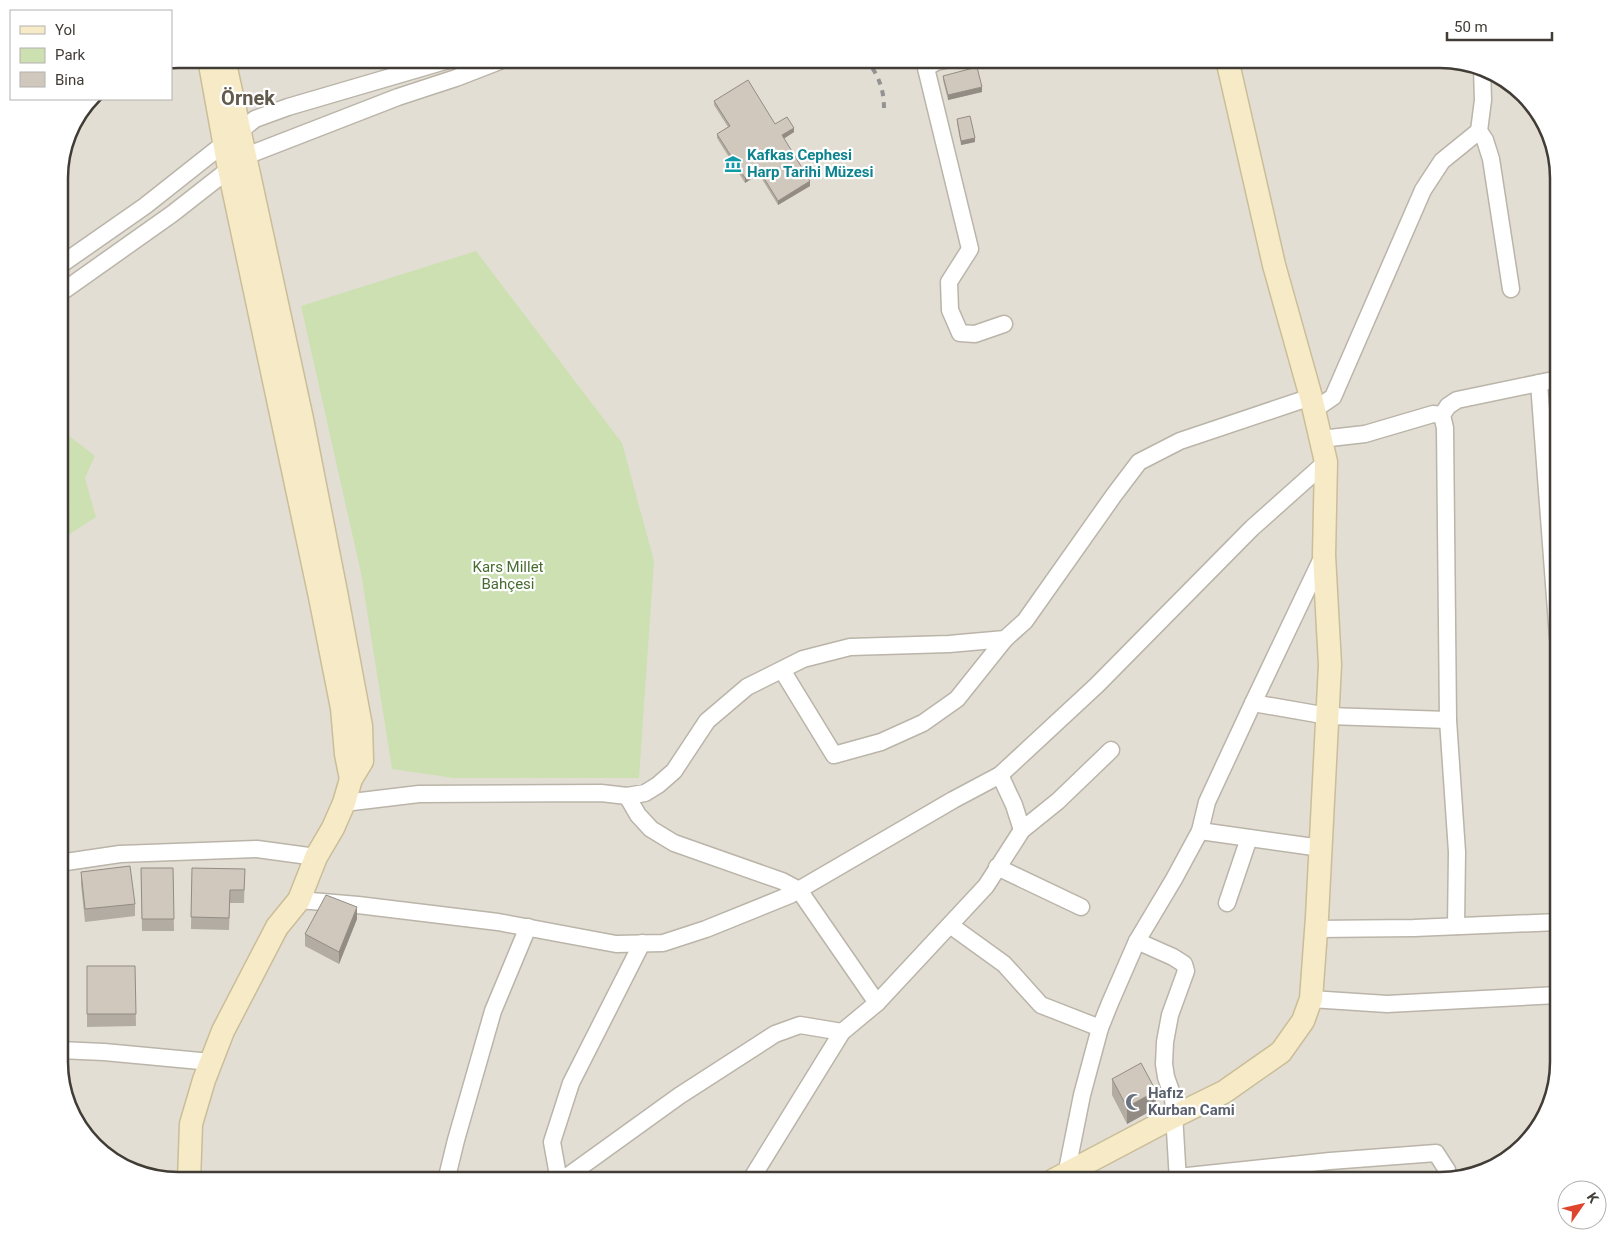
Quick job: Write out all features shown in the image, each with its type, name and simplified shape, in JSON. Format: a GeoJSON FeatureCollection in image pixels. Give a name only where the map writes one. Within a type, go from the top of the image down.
{"type":"FeatureCollection","features":[{"type":"Feature","properties":{"kind":"street"},"geometry":{"type":"LineString","coordinates":[[189,1172],[191,1124],[204,1080],[223,1031],[277,927],[299,900],[316,857],[333,828],[344,803],[351,779],[346,754],[342,708],[238,163],[212,68]]}},
{"type":"Feature","properties":{"kind":"street"},"geometry":{"type":"LineString","coordinates":[[225,68],[232,137]]}},
{"type":"Feature","properties":{"kind":"street"},"geometry":{"type":"LineString","coordinates":[[68,260],[145,206],[255,119],[288,107],[421,68]]}},
{"type":"Feature","properties":{"kind":"street"},"geometry":{"type":"LineString","coordinates":[[68,288],[172,214],[238,163],[398,97],[482,68]]}},
{"type":"Feature","properties":{"kind":"street"},"geometry":{"type":"LineString","coordinates":[[926,68],[970,249],[949,282],[950,310],[960,333],[976,334],[1004,324]]}},
{"type":"Feature","properties":{"kind":"street"},"geometry":{"type":"LineString","coordinates":[[1074,1172],[1174,1116],[1224,1092],[1281,1052],[1303,1021],[1311,999],[1330,665],[1324,555],[1326,462],[1313,404],[1274,265],[1228,68]]}},
{"type":"Feature","properties":{"kind":"street"},"geometry":{"type":"LineString","coordinates":[[1482,76],[1483,100],[1479,131],[1485,140],[1491,159],[1511,288]]}},
{"type":"Feature","properties":{"kind":"street"},"geometry":{"type":"LineString","coordinates":[[782,670],[834,754],[881,742],[923,723],[957,699],[1005,640],[1025,621],[1138,462],[1180,441],[1333,397],[1423,190],[1442,161],[1479,131]]}},
{"type":"Feature","properties":{"kind":"street"},"geometry":{"type":"LineString","coordinates":[[1456,926],[1457,852],[1448,720],[1445,428],[1442,415],[1448,406],[1457,400],[1550,381]]}},
{"type":"Feature","properties":{"kind":"street"},"geometry":{"type":"LineString","coordinates":[[1539,383],[1550,531]]}},
{"type":"Feature","properties":{"kind":"street"},"geometry":{"type":"LineString","coordinates":[[1321,439],[1365,434],[1433,414],[1442,415]]}},
{"type":"Feature","properties":{"kind":"street"},"geometry":{"type":"LineString","coordinates":[[299,900],[358,905],[498,922],[616,944],[663,943],[706,929],[790,895],[953,800],[1000,775],[1097,686],[1252,528],[1326,462]]}},
{"type":"Feature","properties":{"kind":"street"},"geometry":{"type":"LineString","coordinates":[[1063,1172],[1100,1028],[1137,941],[1174,879],[1200,830],[1208,802],[1324,555]]}},
{"type":"Feature","properties":{"kind":"street"},"geometry":{"type":"LineString","coordinates":[[344,803],[419,794],[601,793],[627,796],[645,793],[674,771],[707,721],[748,687],[803,659],[850,647],[1005,640]]}},
{"type":"Feature","properties":{"kind":"street"},"geometry":{"type":"LineString","coordinates":[[1253,703],[1328,716],[1448,720]]}},
{"type":"Feature","properties":{"kind":"street"},"geometry":{"type":"LineString","coordinates":[[756,1172],[842,1032],[877,1003],[986,886],[1022,830],[1058,801],[1111,750]]}},
{"type":"Feature","properties":{"kind":"street"},"geometry":{"type":"LineString","coordinates":[[1000,775],[1014,805],[1022,830]]}},
{"type":"Feature","properties":{"kind":"street"},"geometry":{"type":"LineString","coordinates":[[627,796],[638,816],[651,830],[674,843],[782,881],[798,890],[877,1003]]}},
{"type":"Feature","properties":{"kind":"street"},"geometry":{"type":"LineString","coordinates":[[1200,830],[1321,848]]}},
{"type":"Feature","properties":{"kind":"street"},"geometry":{"type":"LineString","coordinates":[[1227,902],[1249,838]]}},
{"type":"Feature","properties":{"kind":"street"},"geometry":{"type":"LineString","coordinates":[[68,862],[120,854],[257,848],[316,857]]}},
{"type":"Feature","properties":{"kind":"street"},"geometry":{"type":"LineString","coordinates":[[997,867],[1081,907]]}},
{"type":"Feature","properties":{"kind":"street"},"geometry":{"type":"LineString","coordinates":[[1316,929],[1550,922]]}},
{"type":"Feature","properties":{"kind":"street"},"geometry":{"type":"LineString","coordinates":[[950,925],[1004,964],[1041,1005],[1100,1028]]}},
{"type":"Feature","properties":{"kind":"street"},"geometry":{"type":"LineString","coordinates":[[448,1172],[493,1011],[528,927]]}},
{"type":"Feature","properties":{"kind":"street"},"geometry":{"type":"LineString","coordinates":[[1137,941],[1173,957],[1184,964],[1186,971],[1170,1015],[1165,1042],[1164,1064],[1173,1097],[1178,1172]]}},
{"type":"Feature","properties":{"kind":"street"},"geometry":{"type":"LineString","coordinates":[[558,1172],[552,1142],[571,1083],[642,943]]}},
{"type":"Feature","properties":{"kind":"street"},"geometry":{"type":"LineString","coordinates":[[1311,999],[1387,1004],[1550,996]]}},
{"type":"Feature","properties":{"kind":"street"},"geometry":{"type":"LineString","coordinates":[[573,1172],[679,1096],[775,1034],[800,1025],[842,1032]]}},
{"type":"Feature","properties":{"kind":"street"},"geometry":{"type":"LineString","coordinates":[[68,1050],[211,1062]]}},
{"type":"Feature","properties":{"kind":"street"},"geometry":{"type":"LineString","coordinates":[[1301,1172],[1436,1153],[1447,1172]]}},
{"type":"Feature","properties":{"kind":"shaded area"},"geometry":{"type":"Polygon","coordinates":[[[172,68],[1446,68],[1475,73],[1506,90],[1527,111],[1538,129],[1546,149],[1550,178],[1550,1062],[1544,1098],[1527,1129],[1506,1150],[1488,1161],[1475,1167],[1453,1172],[171,1172],[142,1167],[111,1150],[95,1135],[82,1117],[71,1091],[68,1069],[68,171],[73,142],[82,123],[100,100],[172,100],[172,68]]]}},
{"type":"Feature","properties":{"kind":"green space","name":"Kars Millet Bahçesi"},"geometry":{"type":"Polygon","coordinates":[[[476,251],[622,443],[654,561],[639,778],[454,778],[392,769],[361,573],[301,306],[476,251]]]}},
{"type":"Feature","properties":{"kind":"green space"},"geometry":{"type":"Polygon","coordinates":[[[68,435],[95,456],[85,478],[96,517],[68,535],[68,435]]]}},
{"type":"Feature","properties":{"kind":"building"},"geometry":{"type":"Polygon","coordinates":[[[977,68],[982,87],[948,95],[943,76],[977,68]]]}},
{"type":"Feature","properties":{"kind":"building"},"geometry":{"type":"Polygon","coordinates":[[[748,80],[775,124],[787,117],[794,128],[782,135],[810,181],[778,201],[759,170],[745,178],[717,134],[730,126],[714,101],[748,80]]]}},
{"type":"Feature","properties":{"kind":"building"},"geometry":{"type":"Polygon","coordinates":[[[970,116],[975,138],[961,141],[957,119],[970,116]]]}},
{"type":"Feature","properties":{"kind":"building"},"geometry":{"type":"Polygon","coordinates":[[[130,866],[135,904],[85,909],[81,872],[130,866]]]}},
{"type":"Feature","properties":{"kind":"building"},"geometry":{"type":"Polygon","coordinates":[[[141,868],[173,868],[174,919],[142,919],[141,868]]]}},
{"type":"Feature","properties":{"kind":"building"},"geometry":{"type":"Polygon","coordinates":[[[192,868],[245,869],[244,890],[230,890],[229,918],[191,917],[192,868]]]}},
{"type":"Feature","properties":{"kind":"building"},"geometry":{"type":"Polygon","coordinates":[[[326,895],[357,907],[339,952],[305,934],[326,895]]]}},
{"type":"Feature","properties":{"kind":"building"},"geometry":{"type":"Polygon","coordinates":[[[87,966],[135,966],[136,1014],[87,1014],[87,966]]]}},
{"type":"Feature","properties":{"kind":"building"},"geometry":{"type":"Polygon","coordinates":[[[1141,1063],[1156,1091],[1127,1107],[1112,1079],[1141,1063]]]}},
{"type":"Feature","properties":{"kind":"railway"},"geometry":{"type":"LineString","coordinates":[[872,68],[883,94],[884,108]]}},
{"type":"Feature","properties":{"kind":"place","name":"Kafkas Cephesi Harp Tarihi Müzesi"},"geometry":{"type":"Point","coordinates":[733,164]}},
{"type":"Feature","properties":{"kind":"place","name":"Hafız Kurban Cami"},"geometry":{"type":"Point","coordinates":[1134,1102]}},
{"type":"Feature","properties":{"kind":"district","name":"Örnek"},"geometry":{"type":"Point","coordinates":[248,98]}}]}
